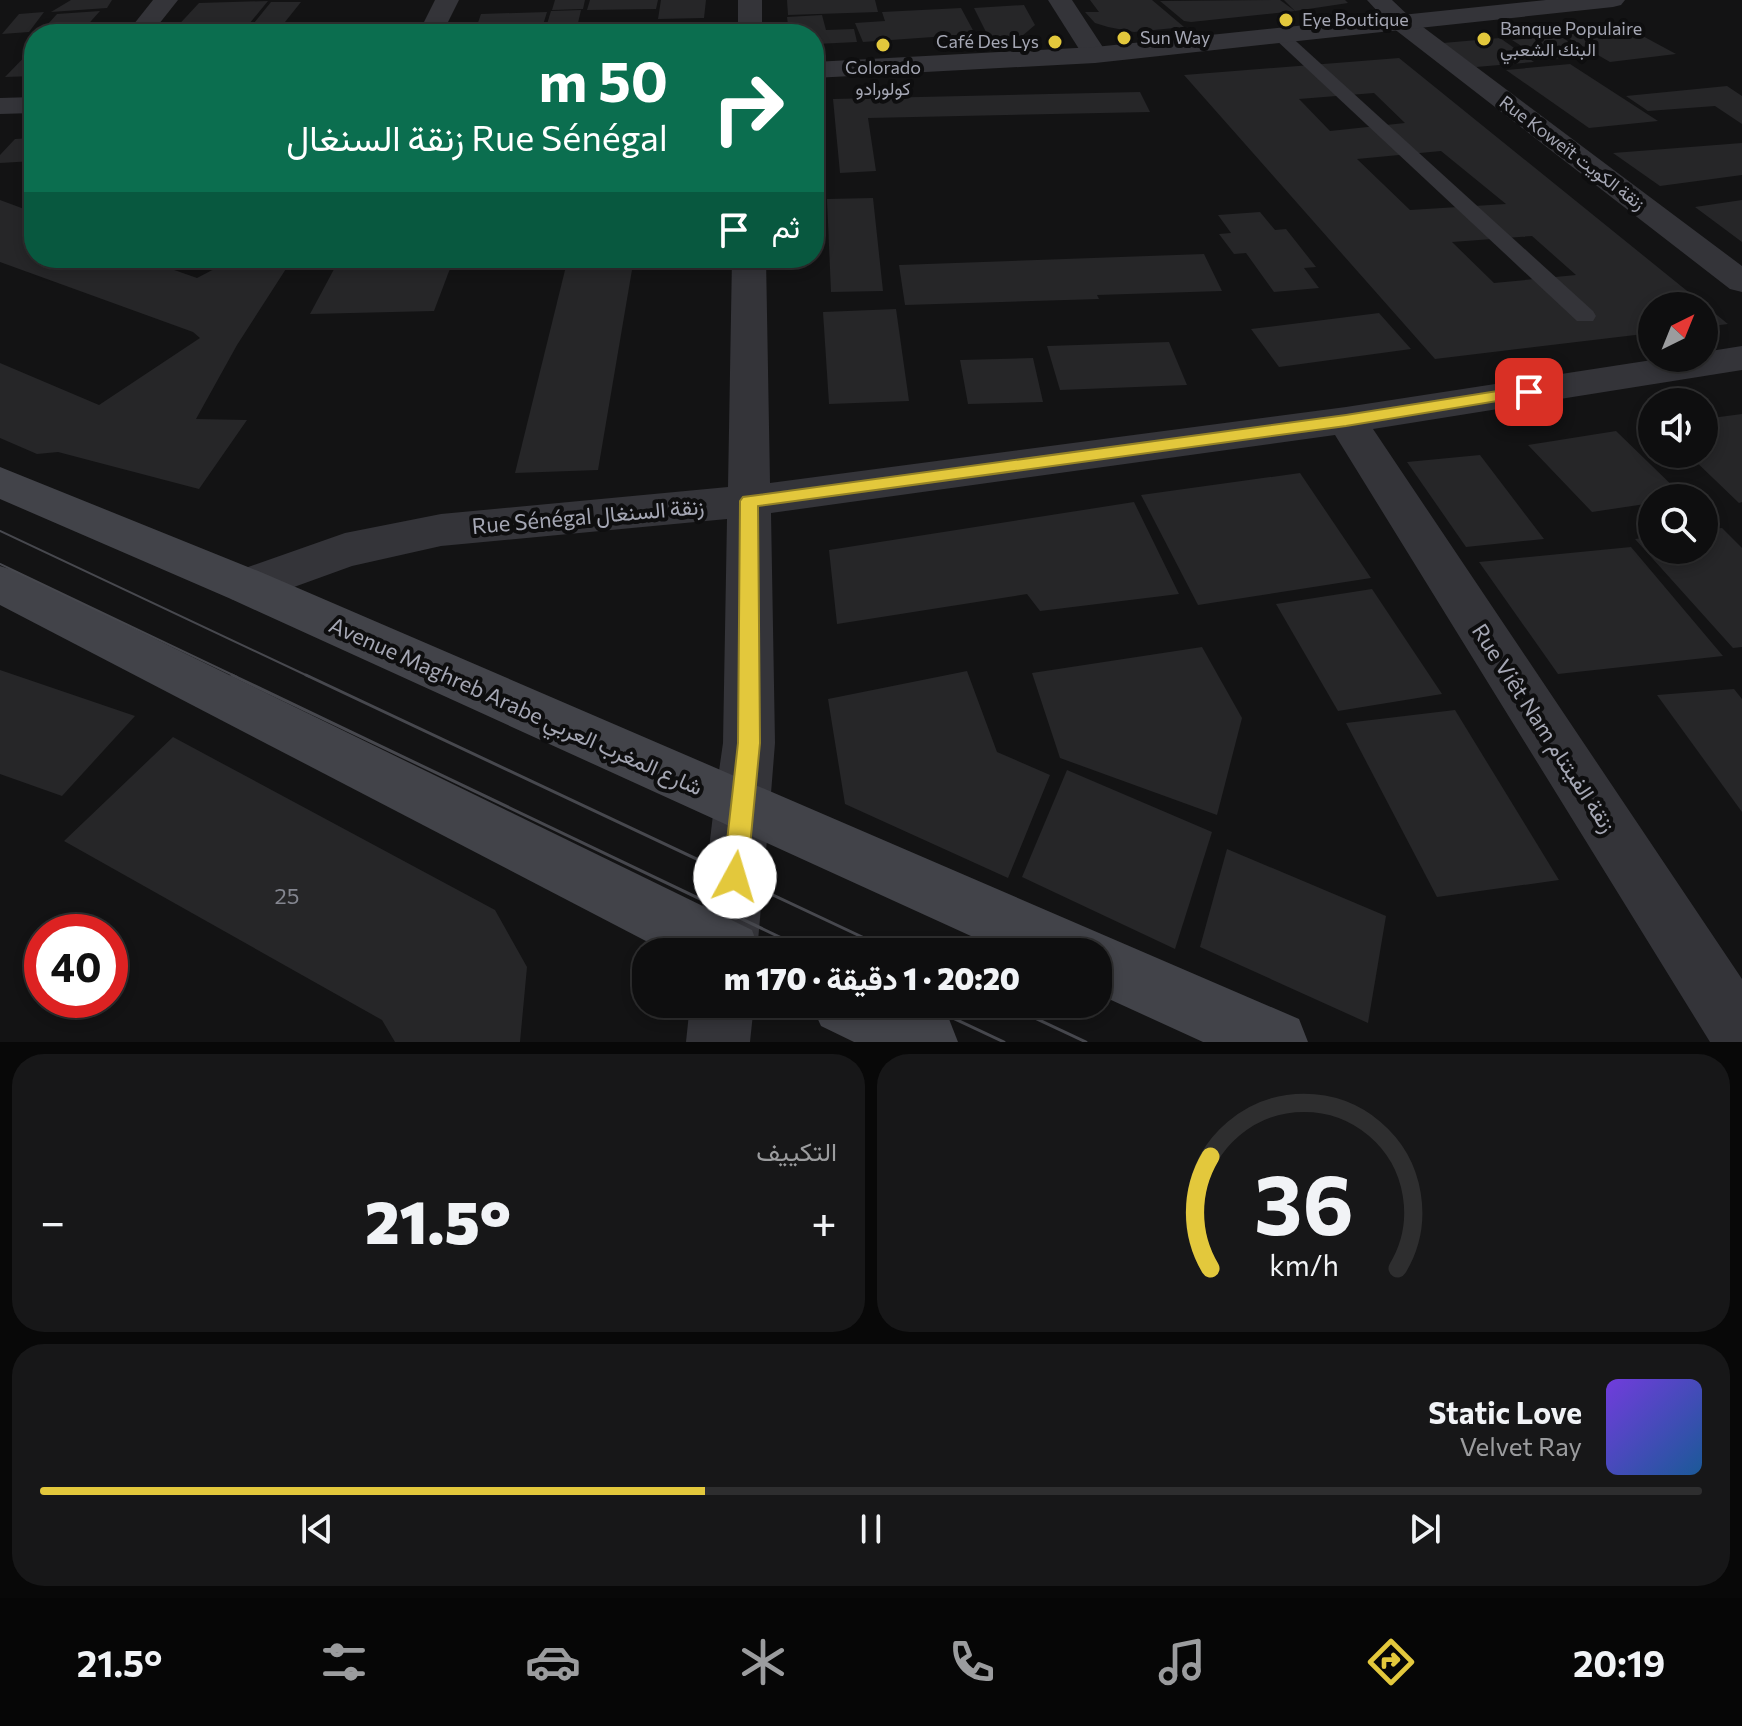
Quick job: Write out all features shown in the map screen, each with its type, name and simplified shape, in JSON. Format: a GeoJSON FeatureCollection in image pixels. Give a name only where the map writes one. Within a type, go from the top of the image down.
{"type":"FeatureCollection","features":[{"type":"Feature","properties":{"kind":"main road","name":"Avenue Maghreb Arabe شارع المغرب العربي"},"geometry":{"type":"LineString","coordinates":[[0,482],[247,586],[1043,938]]}},
{"type":"Feature","properties":{"kind":"main road"},"geometry":{"type":"LineString","coordinates":[[0,584],[675,938]]}},
{"type":"Feature","properties":{"kind":"main road"},"geometry":{"type":"LineString","coordinates":[[1112,968],[1276,1042]]}},
{"type":"Feature","properties":{"kind":"main road"},"geometry":{"type":"LineString","coordinates":[[874,1018],[926,1042]]}},
{"type":"Feature","properties":{"kind":"street"},"geometry":{"type":"LineString","coordinates":[[146,24],[166,0]]}},
{"type":"Feature","properties":{"kind":"street"},"geometry":{"type":"LineString","coordinates":[[435,24],[447,0]]}},
{"type":"Feature","properties":{"kind":"street"},"geometry":{"type":"LineString","coordinates":[[750,0],[750,24]]}},
{"type":"Feature","properties":{"kind":"street"},"geometry":{"type":"LineString","coordinates":[[1060,0],[1095,55]]}},
{"type":"Feature","properties":{"kind":"street","name":"Rue Koweït زنقة الكويت"},"geometry":{"type":"LineString","coordinates":[[1379,0],[1402,23],[1742,282]]}},
{"type":"Feature","properties":{"kind":"street"},"geometry":{"type":"LineString","coordinates":[[824,69],[1095,55],[1613,0]]}},
{"type":"Feature","properties":{"kind":"street"},"geometry":{"type":"LineString","coordinates":[[0,106],[24,105]]}},
{"type":"Feature","properties":{"kind":"street"},"geometry":{"type":"LineString","coordinates":[[730,938],[749,743],[749,268]]}},
{"type":"Feature","properties":{"kind":"street","name":"Rue Sénégal زنقة السنغال"},"geometry":{"type":"LineString","coordinates":[[247,586],[345,550],[409,535],[749,501],[1346,420],[1742,358]]}},
{"type":"Feature","properties":{"kind":"street","name":"Rue Viêt Nam زنقة الفيتنام"},"geometry":{"type":"LineString","coordinates":[[1346,420],[1742,1035]]}},
{"type":"Feature","properties":{"kind":"street"},"geometry":{"type":"LineString","coordinates":[[718,1042],[721,1018]]}},
{"type":"Feature","properties":{"kind":"lane"},"geometry":{"type":"LineString","coordinates":[[1281,36],[1585,316]]}},
{"type":"Feature","properties":{"kind":"building"},"geometry":{"type":"Polygon","coordinates":[[[71,0],[112,0],[107,8],[51,12],[71,0]]]}},
{"type":"Feature","properties":{"kind":"building"},"geometry":{"type":"Polygon","coordinates":[[[555,0],[585,0],[583,9],[552,10],[555,0]]]}},
{"type":"Feature","properties":{"kind":"building"},"geometry":{"type":"Polygon","coordinates":[[[590,0],[658,0],[656,9],[587,10],[590,0]]]}},
{"type":"Feature","properties":{"kind":"building"},"geometry":{"type":"Polygon","coordinates":[[[661,0],[706,0],[704,18],[658,19],[661,0]]]}},
{"type":"Feature","properties":{"kind":"building"},"geometry":{"type":"Polygon","coordinates":[[[787,0],[875,0],[878,12],[788,15],[787,0]]]}},
{"type":"Feature","properties":{"kind":"building"},"geometry":{"type":"Polygon","coordinates":[[[1090,0],[1152,0],[1184,27],[1134,32],[1108,27],[1095,23],[1085,12],[1099,12],[1090,0]]]}},
{"type":"Feature","properties":{"kind":"building"},"geometry":{"type":"Polygon","coordinates":[[[1280,0],[1295,11],[1191,22],[1184,21],[1160,1],[1280,0]]]}},
{"type":"Feature","properties":{"kind":"building"},"geometry":{"type":"Polygon","coordinates":[[[1284,0],[1345,0],[1348,3],[1295,11],[1284,0]]]}},
{"type":"Feature","properties":{"kind":"building"},"geometry":{"type":"Polygon","coordinates":[[[268,1],[249,24],[180,24],[199,3],[268,1]]]}},
{"type":"Feature","properties":{"kind":"building"},"geometry":{"type":"Polygon","coordinates":[[[271,2],[301,2],[283,24],[253,24],[271,2]]]}},
{"type":"Feature","properties":{"kind":"building"},"geometry":{"type":"Polygon","coordinates":[[[1024,5],[1035,25],[1022,36],[989,38],[974,8],[1024,5]]]}},
{"type":"Feature","properties":{"kind":"building"},"geometry":{"type":"Polygon","coordinates":[[[961,8],[975,34],[863,42],[855,23],[885,21],[882,12],[961,8]]]}},
{"type":"Feature","properties":{"kind":"building"},"geometry":{"type":"Polygon","coordinates":[[[581,10],[578,23],[547,24],[551,11],[581,10]]]}},
{"type":"Feature","properties":{"kind":"building"},"geometry":{"type":"Polygon","coordinates":[[[100,11],[88,24],[48,24],[57,14],[100,11]]]}},
{"type":"Feature","properties":{"kind":"building"},"geometry":{"type":"Polygon","coordinates":[[[44,12],[35,24],[24,24],[24,32],[2,34],[19,14],[44,12]]]}},
{"type":"Feature","properties":{"kind":"building"},"geometry":{"type":"Polygon","coordinates":[[[547,12],[543,24],[478,24],[481,14],[547,12]]]}},
{"type":"Feature","properties":{"kind":"building"},"geometry":{"type":"Polygon","coordinates":[[[822,15],[826,30],[854,29],[857,42],[824,44],[824,24],[788,24],[787,17],[822,15]]]}},
{"type":"Feature","properties":{"kind":"building"},"geometry":{"type":"Polygon","coordinates":[[[1626,27],[1676,54],[1610,62],[1563,35],[1626,27]]]}},
{"type":"Feature","properties":{"kind":"building"},"geometry":{"type":"Polygon","coordinates":[[[1558,35],[1590,55],[1543,60],[1512,40],[1558,35]]]}},
{"type":"Feature","properties":{"kind":"building"},"geometry":{"type":"Polygon","coordinates":[[[1500,38],[1534,62],[1476,67],[1443,43],[1500,38]]]}},
{"type":"Feature","properties":{"kind":"building"},"geometry":{"type":"Polygon","coordinates":[[[24,57],[24,76],[5,77],[24,57]]]}},
{"type":"Feature","properties":{"kind":"building"},"geometry":{"type":"Polygon","coordinates":[[[1399,58],[1688,292],[1638,292],[1638,335],[1435,359],[1184,75],[1399,58]],[[1374,93],[1299,99],[1330,131],[1405,123],[1374,93]],[[1441,151],[1357,159],[1410,210],[1506,204],[1441,151]],[[1532,236],[1452,242],[1494,283],[1576,275],[1532,236]]]}},
{"type":"Feature","properties":{"kind":"building"},"geometry":{"type":"Polygon","coordinates":[[[1570,64],[1658,121],[1589,128],[1506,70],[1570,64]]]}},
{"type":"Feature","properties":{"kind":"building"},"geometry":{"type":"Polygon","coordinates":[[[1727,86],[1742,96],[1742,124],[1715,106],[1648,111],[1626,96],[1727,86]]]}},
{"type":"Feature","properties":{"kind":"building"},"geometry":{"type":"Polygon","coordinates":[[[1140,92],[1150,112],[868,118],[876,171],[840,173],[833,99],[1140,92]]]}},
{"type":"Feature","properties":{"kind":"building"},"geometry":{"type":"Polygon","coordinates":[[[15,139],[24,139],[24,162],[0,163],[0,155],[15,139]]]}},
{"type":"Feature","properties":{"kind":"building"},"geometry":{"type":"Polygon","coordinates":[[[1742,143],[1742,175],[1660,186],[1613,153],[1742,143]]]}},
{"type":"Feature","properties":{"kind":"building"},"geometry":{"type":"Polygon","coordinates":[[[873,198],[883,291],[831,292],[827,199],[873,198]]]}},
{"type":"Feature","properties":{"kind":"building"},"geometry":{"type":"Polygon","coordinates":[[[0,200],[24,209],[24,268],[168,268],[197,278],[216,268],[287,268],[237,345],[196,419],[247,420],[199,489],[58,452],[37,454],[0,438],[0,363],[99,405],[200,338],[193,332],[0,262],[0,200]]]}},
{"type":"Feature","properties":{"kind":"building"},"geometry":{"type":"Polygon","coordinates":[[[1742,200],[1742,242],[1695,207],[1742,200]]]}},
{"type":"Feature","properties":{"kind":"building"},"geometry":{"type":"Polygon","coordinates":[[[1260,212],[1275,230],[1286,229],[1316,267],[1304,268],[1319,288],[1274,292],[1246,253],[1234,254],[1219,234],[1231,233],[1218,215],[1260,212]]]}},
{"type":"Feature","properties":{"kind":"building"},"geometry":{"type":"Polygon","coordinates":[[[1204,254],[1222,291],[1097,295],[1099,299],[905,305],[899,265],[1204,254]]]}},
{"type":"Feature","properties":{"kind":"building"},"geometry":{"type":"Polygon","coordinates":[[[335,268],[450,268],[434,311],[310,314],[335,268]]]}},
{"type":"Feature","properties":{"kind":"building"},"geometry":{"type":"Polygon","coordinates":[[[566,268],[632,268],[598,470],[515,473],[566,268]]]}},
{"type":"Feature","properties":{"kind":"building"},"geometry":{"type":"Polygon","coordinates":[[[896,309],[909,401],[829,404],[823,312],[896,309]]]}},
{"type":"Feature","properties":{"kind":"building"},"geometry":{"type":"Polygon","coordinates":[[[1379,313],[1411,349],[1279,367],[1251,329],[1379,313]]]}},
{"type":"Feature","properties":{"kind":"building"},"geometry":{"type":"Polygon","coordinates":[[[1718,316],[1728,324],[1718,325],[1718,316]]]}},
{"type":"Feature","properties":{"kind":"building"},"geometry":{"type":"Polygon","coordinates":[[[1169,342],[1187,385],[1060,390],[1047,346],[1169,342]]]}},
{"type":"Feature","properties":{"kind":"building"},"geometry":{"type":"Polygon","coordinates":[[[1033,358],[1043,402],[968,404],[960,360],[1033,358]]]}},
{"type":"Feature","properties":{"kind":"building"},"geometry":{"type":"Polygon","coordinates":[[[1742,414],[1742,502],[1739,503],[1703,468],[1718,468],[1718,417],[1742,414]]]}},
{"type":"Feature","properties":{"kind":"building"},"geometry":{"type":"Polygon","coordinates":[[[1616,431],[1638,452],[1638,468],[1654,468],[1671,484],[1638,484],[1638,505],[1592,512],[1528,445],[1616,431]]]}},
{"type":"Feature","properties":{"kind":"building"},"geometry":{"type":"Polygon","coordinates":[[[1480,455],[1544,539],[1466,547],[1407,462],[1480,455]]]}},
{"type":"Feature","properties":{"kind":"building"},"geometry":{"type":"Polygon","coordinates":[[[1300,473],[1371,578],[1198,605],[1141,495],[1300,473]]]}},
{"type":"Feature","properties":{"kind":"building"},"geometry":{"type":"Polygon","coordinates":[[[1134,502],[1179,594],[1040,611],[1027,594],[837,624],[829,550],[1134,502]]]}},
{"type":"Feature","properties":{"kind":"building"},"geometry":{"type":"Polygon","coordinates":[[[1718,528],[1722,528],[1742,548],[1742,647],[1733,648],[1657,564],[1718,564],[1718,528]]]}},
{"type":"Feature","properties":{"kind":"building"},"geometry":{"type":"Polygon","coordinates":[[[1631,547],[1638,555],[1638,564],[1645,564],[1723,656],[1558,674],[1479,562],[1631,547]]]}},
{"type":"Feature","properties":{"kind":"building"},"geometry":{"type":"Polygon","coordinates":[[[1372,589],[1442,694],[1338,711],[1276,604],[1372,589]]]}},
{"type":"Feature","properties":{"kind":"building"},"geometry":{"type":"Polygon","coordinates":[[[1202,647],[1242,718],[1217,815],[1060,758],[1032,673],[1202,647]]]}},
{"type":"Feature","properties":{"kind":"building"},"geometry":{"type":"Polygon","coordinates":[[[0,670],[135,716],[62,796],[0,774],[0,670]]]}},
{"type":"Feature","properties":{"kind":"building"},"geometry":{"type":"Polygon","coordinates":[[[967,671],[997,752],[1050,775],[1008,878],[845,804],[828,699],[967,671]]]}},
{"type":"Feature","properties":{"kind":"building"},"geometry":{"type":"Polygon","coordinates":[[[1734,689],[1742,699],[1742,812],[1657,695],[1734,689]]]}},
{"type":"Feature","properties":{"kind":"building"},"geometry":{"type":"Polygon","coordinates":[[[1455,710],[1559,880],[1437,897],[1346,723],[1455,710]]]}},
{"type":"Feature","properties":{"kind":"building"},"geometry":{"type":"Polygon","coordinates":[[[173,737],[495,910],[527,967],[520,1042],[395,1042],[382,1020],[64,841],[173,737]]]}},
{"type":"Feature","properties":{"kind":"building"},"geometry":{"type":"Polygon","coordinates":[[[1067,770],[1212,832],[1175,949],[1022,877],[1067,770]]]}},
{"type":"Feature","properties":{"kind":"building"},"geometry":{"type":"Polygon","coordinates":[[[1227,849],[1386,916],[1368,1023],[1200,947],[1227,849]]]}},
{"type":"Feature","properties":{"kind":"tram line"},"geometry":{"type":"LineString","coordinates":[[0,531],[310,677]]}},
{"type":"Feature","properties":{"kind":"tram line"},"geometry":{"type":"LineString","coordinates":[[0,564],[237,677]]}},
{"type":"Feature","properties":{"kind":"tram line"},"geometry":{"type":"LineString","coordinates":[[232,675],[782,938]]}},
{"type":"Feature","properties":{"kind":"tram line"},"geometry":{"type":"LineString","coordinates":[[306,675],[864,938]]}},
{"type":"Feature","properties":{"kind":"tram line"},"geometry":{"type":"LineString","coordinates":[[953,1018],[1004,1042]]}},
{"type":"Feature","properties":{"kind":"tram line"},"geometry":{"type":"LineString","coordinates":[[1035,1018],[1086,1042]]}},
{"type":"Feature","properties":{"kind":"place","name":"Eye Boutique"},"geometry":{"type":"Point","coordinates":[1286,20]}},
{"type":"Feature","properties":{"kind":"place","name":"Sun Way"},"geometry":{"type":"Point","coordinates":[1124,38]}},
{"type":"Feature","properties":{"kind":"place","name":"Banque Populaire البنك الشعبي"},"geometry":{"type":"Point","coordinates":[1484,39]}},
{"type":"Feature","properties":{"kind":"place","name":"Café Des Lys"},"geometry":{"type":"Point","coordinates":[1055,42]}},
{"type":"Feature","properties":{"kind":"place","name":"Colorado كولورادو"},"geometry":{"type":"Point","coordinates":[883,45]}},
{"type":"Feature","properties":{"kind":"route"},"geometry":{"type":"LineString","coordinates":[[735,877],[749,743],[749,501],[1346,420],[1529,392]]}}]}
